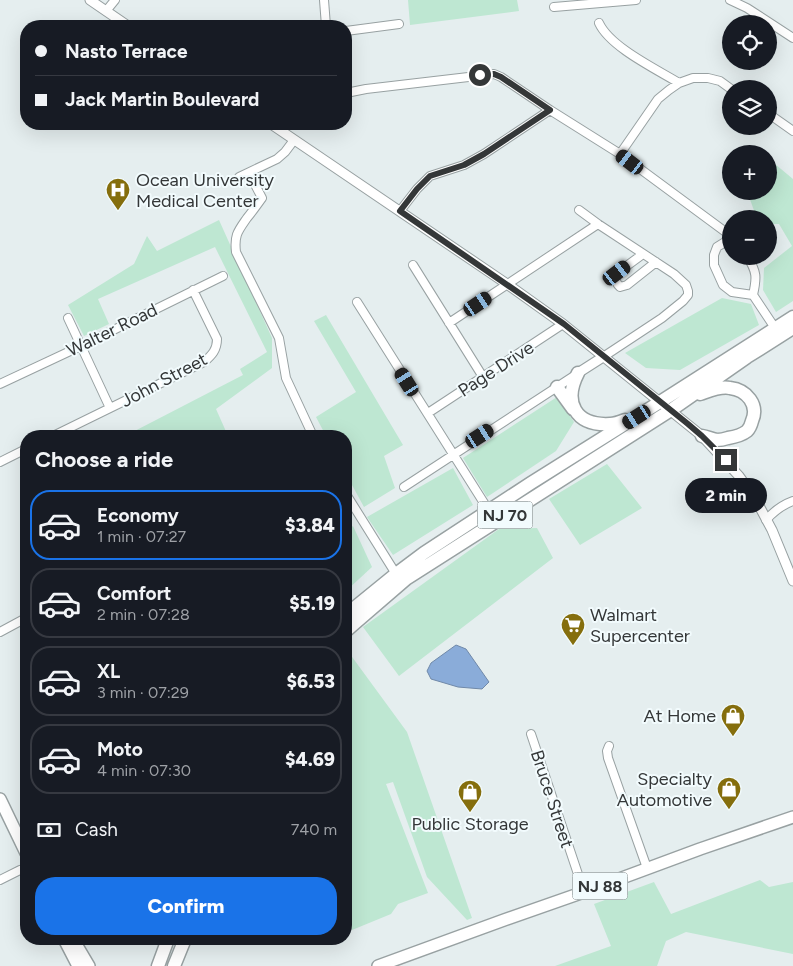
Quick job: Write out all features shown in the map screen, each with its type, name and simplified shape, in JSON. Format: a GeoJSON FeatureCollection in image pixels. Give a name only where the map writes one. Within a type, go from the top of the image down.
{"type":"FeatureCollection","features":[{"type":"Feature","properties":{"kind":"highway","name":"NJ 70"},"geometry":{"type":"LineString","coordinates":[[352,626],[406,579],[666,406],[793,317]]}},
{"type":"Feature","properties":{"kind":"highway","name":"NJ 70"},"geometry":{"type":"LineString","coordinates":[[352,610],[424,553],[531,483],[637,417],[690,396],[793,328]]}},
{"type":"Feature","properties":{"kind":"highway"},"geometry":{"type":"LineString","coordinates":[[574,411],[571,400],[572,390],[578,373]]}},
{"type":"Feature","properties":{"kind":"highway"},"geometry":{"type":"LineString","coordinates":[[557,387],[574,411],[583,418],[595,423],[611,424],[637,417]]}},
{"type":"Feature","properties":{"kind":"highway"},"geometry":{"type":"LineString","coordinates":[[690,396],[729,387],[752,400],[754,417],[752,424],[744,433],[718,440],[702,436]]}},
{"type":"Feature","properties":{"kind":"highway"},"geometry":{"type":"LineString","coordinates":[[158,966],[166,945]]}},
{"type":"Feature","properties":{"kind":"highway"},"geometry":{"type":"LineString","coordinates":[[176,966],[183,945]]}},
{"type":"Feature","properties":{"kind":"main road"},"geometry":{"type":"LineString","coordinates":[[0,799],[20,841]]}},
{"type":"Feature","properties":{"kind":"main road","name":"NJ 88"},"geometry":{"type":"LineString","coordinates":[[378,966],[409,961],[504,920],[793,817]]}},
{"type":"Feature","properties":{"kind":"main road"},"geometry":{"type":"LineString","coordinates":[[67,945],[78,966]]}},
{"type":"Feature","properties":{"kind":"main road"},"geometry":{"type":"LineString","coordinates":[[77,945],[89,966]]}},
{"type":"Feature","properties":{"kind":"street"},"geometry":{"type":"LineString","coordinates":[[90,0],[119,20]]}},
{"type":"Feature","properties":{"kind":"street"},"geometry":{"type":"LineString","coordinates":[[106,11],[115,0]]}},
{"type":"Feature","properties":{"kind":"street"},"geometry":{"type":"LineString","coordinates":[[324,0],[326,20]]}},
{"type":"Feature","properties":{"kind":"street"},"geometry":{"type":"LineString","coordinates":[[554,7],[636,0]]}},
{"type":"Feature","properties":{"kind":"street"},"geometry":{"type":"LineString","coordinates":[[730,0],[747,8],[793,38]]}},
{"type":"Feature","properties":{"kind":"street"},"geometry":{"type":"LineString","coordinates":[[599,23],[609,38],[623,49],[679,83]]}},
{"type":"Feature","properties":{"kind":"street"},"geometry":{"type":"LineString","coordinates":[[352,30],[399,24]]}},
{"type":"Feature","properties":{"kind":"street"},"geometry":{"type":"LineString","coordinates":[[352,92],[494,74],[620,154],[722,229]]}},
{"type":"Feature","properties":{"kind":"street"},"geometry":{"type":"LineString","coordinates":[[620,154],[658,99],[669,90],[679,83],[693,78],[708,78],[722,82]]}},
{"type":"Feature","properties":{"kind":"street"},"geometry":{"type":"LineString","coordinates":[[400,211],[430,176],[464,165],[484,154],[550,110]]}},
{"type":"Feature","properties":{"kind":"street"},"geometry":{"type":"LineString","coordinates":[[777,120],[793,131]]}},
{"type":"Feature","properties":{"kind":"street"},"geometry":{"type":"LineString","coordinates":[[280,130],[564,324],[702,436],[739,476],[756,500],[772,530],[793,581]]}},
{"type":"Feature","properties":{"kind":"street"},"geometry":{"type":"LineString","coordinates":[[239,177],[277,159],[294,140]]}},
{"type":"Feature","properties":{"kind":"street"},"geometry":{"type":"LineString","coordinates":[[249,172],[262,198],[240,227],[235,242],[236,252],[279,338],[286,378],[310,430]]}},
{"type":"Feature","properties":{"kind":"street"},"geometry":{"type":"LineString","coordinates":[[404,487],[662,318],[688,295],[686,285],[674,274],[579,210]]}},
{"type":"Feature","properties":{"kind":"street"},"geometry":{"type":"LineString","coordinates":[[449,324],[598,224]]}},
{"type":"Feature","properties":{"kind":"street"},"geometry":{"type":"LineString","coordinates":[[722,244],[717,247],[714,254],[714,264],[724,285],[732,292],[753,295]]}},
{"type":"Feature","properties":{"kind":"street"},"geometry":{"type":"LineString","coordinates":[[643,254],[617,273],[615,276],[620,287],[626,285],[656,262]]}},
{"type":"Feature","properties":{"kind":"street"},"geometry":{"type":"LineString","coordinates":[[413,265],[483,377]]}},
{"type":"Feature","properties":{"kind":"street"},"geometry":{"type":"LineString","coordinates":[[752,265],[756,280],[753,295],[775,328]]}},
{"type":"Feature","properties":{"kind":"street","name":"Walter Road"},"geometry":{"type":"LineString","coordinates":[[0,384],[223,276]]}},
{"type":"Feature","properties":{"kind":"street","name":"John Street"},"geometry":{"type":"LineString","coordinates":[[65,430],[204,362],[212,355],[217,345],[217,338],[193,290]]}},
{"type":"Feature","properties":{"kind":"street"},"geometry":{"type":"LineString","coordinates":[[357,302],[489,511]]}},
{"type":"Feature","properties":{"kind":"street"},"geometry":{"type":"LineString","coordinates":[[68,318],[110,408]]}},
{"type":"Feature","properties":{"kind":"street","name":"Page Drive"},"geometry":{"type":"LineString","coordinates":[[428,414],[564,324]]}},
{"type":"Feature","properties":{"kind":"street"},"geometry":{"type":"LineString","coordinates":[[0,462],[20,452]]}},
{"type":"Feature","properties":{"kind":"street"},"geometry":{"type":"LineString","coordinates":[[766,520],[779,508],[793,501]]}},
{"type":"Feature","properties":{"kind":"street"},"geometry":{"type":"LineString","coordinates":[[352,504],[396,574]]}},
{"type":"Feature","properties":{"kind":"street"},"geometry":{"type":"LineString","coordinates":[[0,632],[20,621]]}},
{"type":"Feature","properties":{"kind":"street","name":"Bruce Street"},"geometry":{"type":"LineString","coordinates":[[531,734],[584,892]]}},
{"type":"Feature","properties":{"kind":"street"},"geometry":{"type":"LineString","coordinates":[[609,746],[607,751],[608,758],[648,868]]}},
{"type":"Feature","properties":{"kind":"street"},"geometry":{"type":"LineString","coordinates":[[0,880],[20,870]]}},
{"type":"Feature","properties":{"kind":"green space"},"geometry":{"type":"Polygon","coordinates":[[[408,0],[517,0],[519,11],[410,25],[408,0]]]}},
{"type":"Feature","properties":{"kind":"green space"},"geometry":{"type":"Polygon","coordinates":[[[777,166],[793,179],[793,301],[776,312],[763,290],[764,268],[768,265],[777,265],[777,258],[792,246],[779,224],[777,224],[777,210],[754,210],[750,200],[777,200],[777,166]]]}},
{"type":"Feature","properties":{"kind":"green space"},"geometry":{"type":"Polygon","coordinates":[[[219,220],[272,338],[272,368],[216,409],[225,430],[137,430],[243,375],[240,369],[267,352],[215,247],[98,299],[109,324],[84,336],[68,305],[134,264],[147,236],[157,251],[219,220]]]}},
{"type":"Feature","properties":{"kind":"green space"},"geometry":{"type":"Polygon","coordinates":[[[722,298],[751,304],[759,325],[680,370],[646,368],[625,353],[722,298]]]}},
{"type":"Feature","properties":{"kind":"green space"},"geometry":{"type":"Polygon","coordinates":[[[326,315],[403,445],[384,456],[395,488],[364,507],[352,485],[352,430],[323,430],[316,417],[356,392],[314,321],[326,315]]]}},
{"type":"Feature","properties":{"kind":"green space"},"geometry":{"type":"Polygon","coordinates":[[[557,397],[574,422],[556,451],[487,497],[463,458],[557,397]]]}},
{"type":"Feature","properties":{"kind":"green space"},"geometry":{"type":"Polygon","coordinates":[[[607,464],[642,508],[580,545],[549,499],[607,464]]]}},
{"type":"Feature","properties":{"kind":"green space"},"geometry":{"type":"Polygon","coordinates":[[[453,468],[473,505],[393,555],[367,517],[453,468]]]}},
{"type":"Feature","properties":{"kind":"green space"},"geometry":{"type":"Polygon","coordinates":[[[352,527],[372,567],[352,585],[352,527]]]}},
{"type":"Feature","properties":{"kind":"green space"},"geometry":{"type":"Polygon","coordinates":[[[537,528],[553,558],[399,676],[363,627],[499,529],[537,528]]]}},
{"type":"Feature","properties":{"kind":"green space"},"geometry":{"type":"Polygon","coordinates":[[[352,657],[407,732],[472,918],[467,920],[427,877],[393,782],[386,784],[428,893],[398,904],[391,914],[352,930],[352,657]]]}},
{"type":"Feature","properties":{"kind":"green space"},"geometry":{"type":"Polygon","coordinates":[[[760,880],[769,887],[793,882],[793,954],[686,932],[666,941],[657,966],[555,966],[611,946],[594,904],[654,882],[671,914],[760,880]]]}},
{"type":"Feature","properties":{"kind":"water"},"geometry":{"type":"Polygon","coordinates":[[[456,645],[466,649],[489,682],[482,689],[458,687],[431,679],[427,671],[431,663],[456,645]]]}},
{"type":"Feature","properties":{"kind":"place","name":"Ocean University Medical Center"},"geometry":{"type":"Point","coordinates":[118,211]}},
{"type":"Feature","properties":{"kind":"place","name":"Walmart Supercenter"},"geometry":{"type":"Point","coordinates":[573,646]}},
{"type":"Feature","properties":{"kind":"place","name":"At Home"},"geometry":{"type":"Point","coordinates":[733,737]}},
{"type":"Feature","properties":{"kind":"place","name":"Specialty Automotive"},"geometry":{"type":"Point","coordinates":[729,810]}},
{"type":"Feature","properties":{"kind":"place","name":"Public Storage"},"geometry":{"type":"Point","coordinates":[470,813]}},
{"type":"Feature","properties":{"kind":"route"},"geometry":{"type":"LineString","coordinates":[[480,75],[494,74],[501,77],[550,110],[484,154],[464,165],[430,176],[400,211],[564,324],[688,424],[726,460]]}}]}
